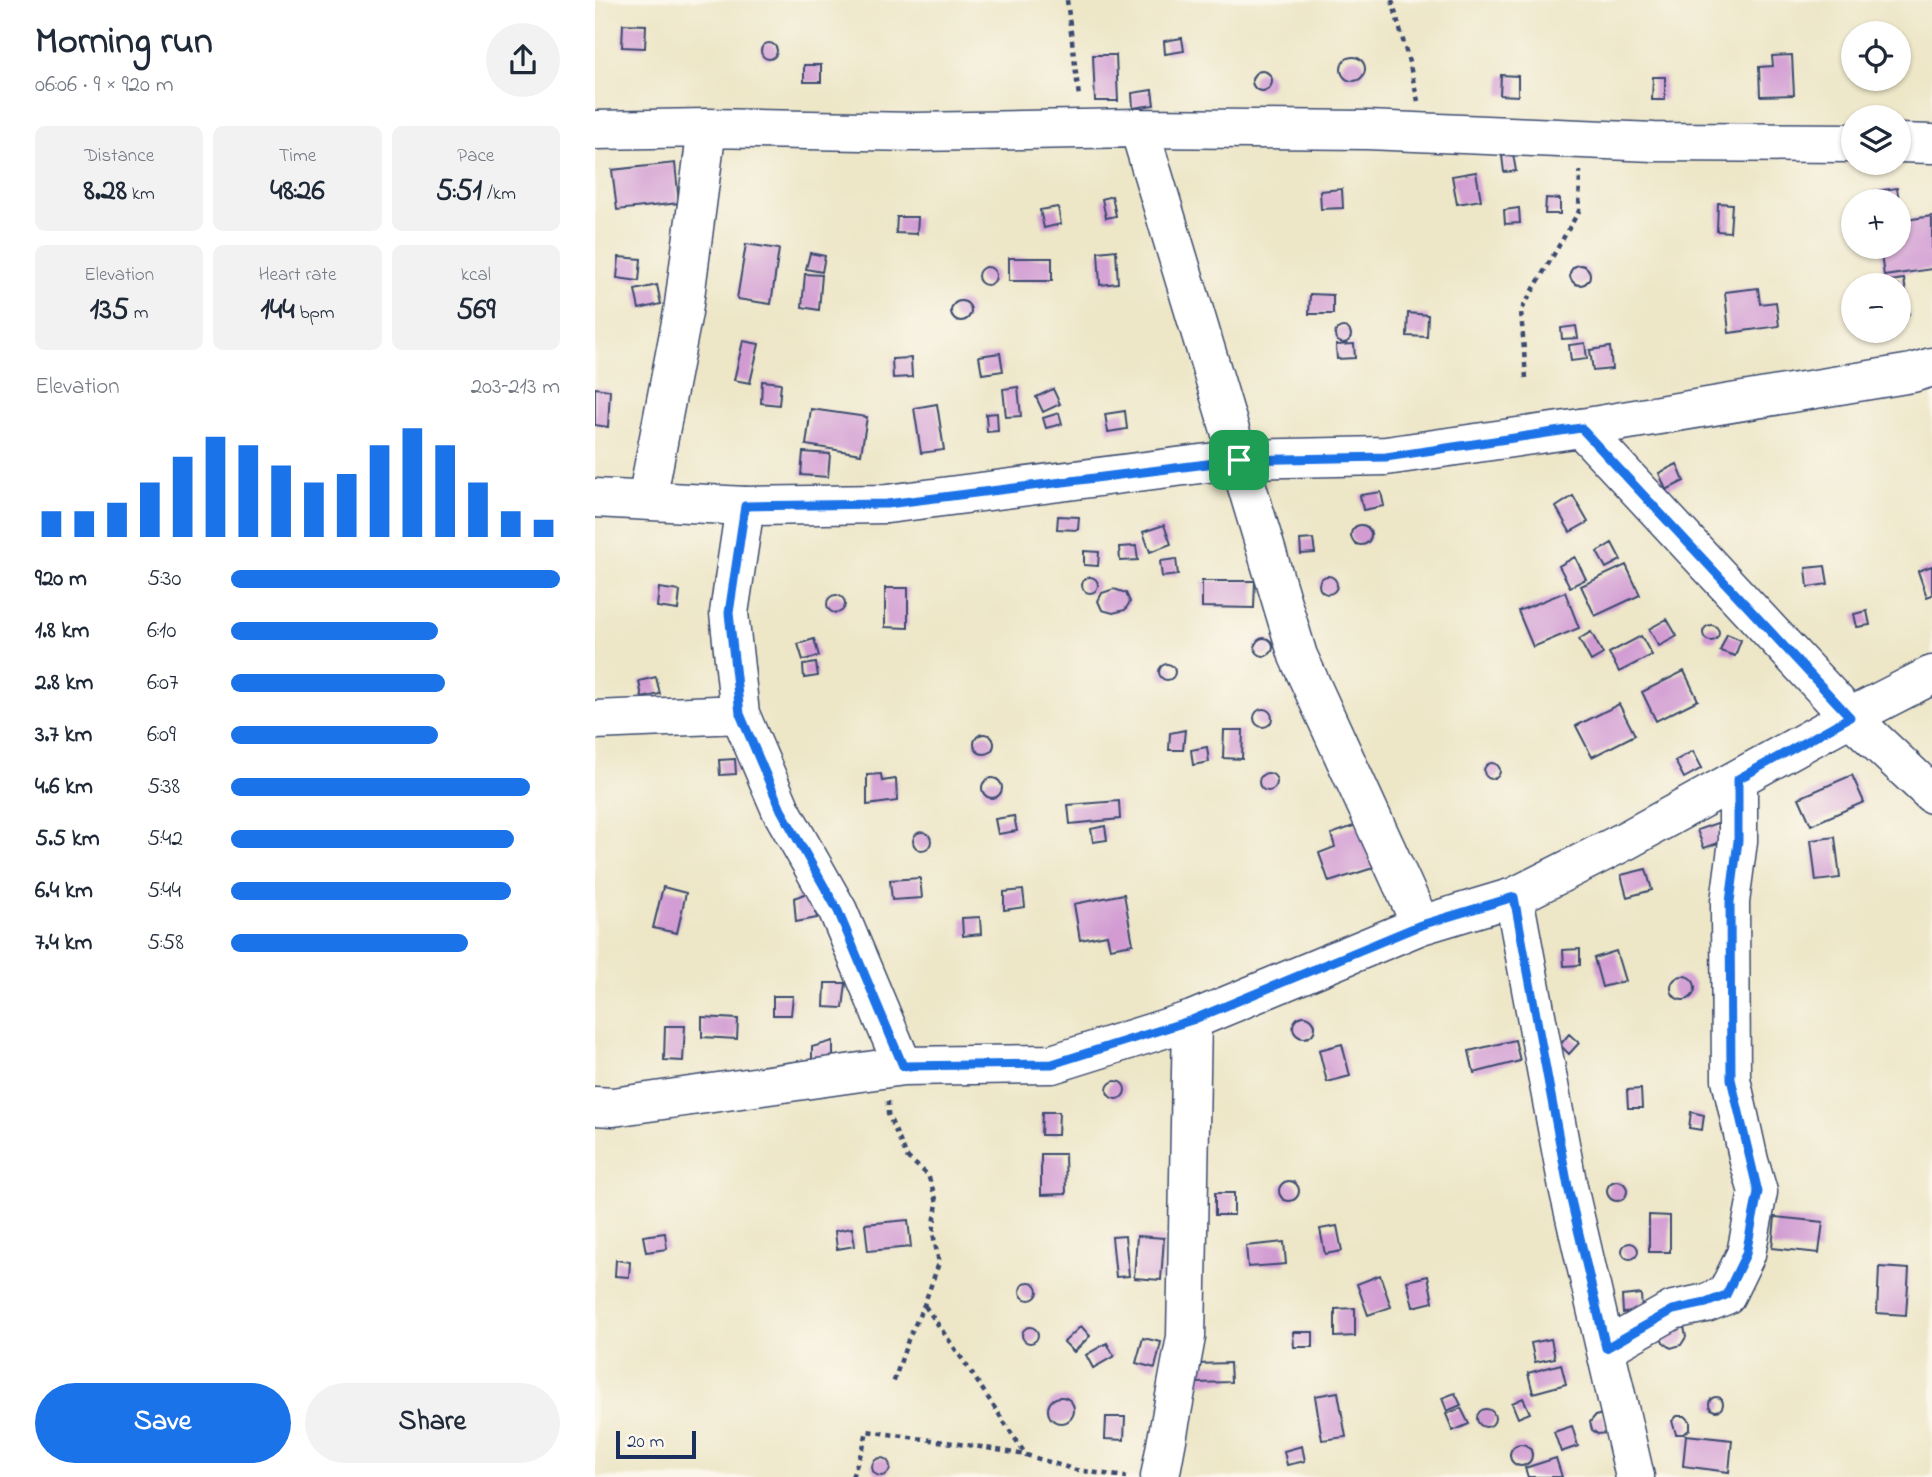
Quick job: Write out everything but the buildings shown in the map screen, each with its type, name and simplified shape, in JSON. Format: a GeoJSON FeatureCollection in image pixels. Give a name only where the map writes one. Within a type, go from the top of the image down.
{"type":"FeatureCollection","features":[{"type":"Feature","properties":{"kind":"street"},"geometry":{"type":"LineString","coordinates":[[647,500],[683,312],[707,128]]}},
{"type":"Feature","properties":{"kind":"street"},"geometry":{"type":"LineString","coordinates":[[1139,128],[1298,656],[1421,925]]}},
{"type":"Feature","properties":{"kind":"street"},"geometry":{"type":"LineString","coordinates":[[595,130],[1367,130],[1654,142],[1841,144]]}},
{"type":"Feature","properties":{"kind":"street"},"geometry":{"type":"LineString","coordinates":[[1911,143],[1932,144]]}},
{"type":"Feature","properties":{"kind":"street"},"geometry":{"type":"LineString","coordinates":[[595,498],[745,506],[887,504],[1239,460],[1386,457],[1581,428],[1912,373],[1932,367]]}},
{"type":"Feature","properties":{"kind":"street"},"geometry":{"type":"LineString","coordinates":[[1581,428],[1850,717],[1932,794]]}},
{"type":"Feature","properties":{"kind":"street"},"geometry":{"type":"LineString","coordinates":[[745,506],[729,613],[740,714],[781,810],[838,911],[895,1067]]}},
{"type":"Feature","properties":{"kind":"street"},"geometry":{"type":"LineString","coordinates":[[595,1106],[613,1107],[895,1067],[1052,1064],[1192,1020],[1421,925],[1514,897],[1625,841],[1932,675]]}},
{"type":"Feature","properties":{"kind":"street"},"geometry":{"type":"LineString","coordinates":[[595,720],[740,714]]}},
{"type":"Feature","properties":{"kind":"street"},"geometry":{"type":"LineString","coordinates":[[1606,1348],[1673,1310],[1706,1303],[1726,1295],[1746,1254],[1758,1192],[1731,1079],[1730,902],[1738,841],[1738,779]]}},
{"type":"Feature","properties":{"kind":"street"},"geometry":{"type":"LineString","coordinates":[[1514,897],[1568,1187],[1635,1477]]}},
{"type":"Feature","properties":{"kind":"street"},"geometry":{"type":"LineString","coordinates":[[1160,1477],[1186,1336],[1192,1020]]}},
{"type":"Feature","properties":{"kind":"path"},"geometry":{"type":"LineString","coordinates":[[1067,0],[1083,130]]}},
{"type":"Feature","properties":{"kind":"path"},"geometry":{"type":"LineString","coordinates":[[1392,0],[1411,66],[1425,132]]}},
{"type":"Feature","properties":{"kind":"path"},"geometry":{"type":"LineString","coordinates":[[1526,378],[1521,311],[1579,211],[1581,139]]}},
{"type":"Feature","properties":{"kind":"path"},"geometry":{"type":"LineString","coordinates":[[893,1384],[939,1263],[933,1233],[937,1202],[928,1175],[907,1157],[888,1114],[895,1067]]}},
{"type":"Feature","properties":{"kind":"path"},"geometry":{"type":"LineString","coordinates":[[924,1306],[1026,1455]]}},
{"type":"Feature","properties":{"kind":"path"},"geometry":{"type":"LineString","coordinates":[[852,1477],[867,1432],[981,1447],[1026,1455],[1076,1471],[1126,1477]]}},
{"type":"Feature","properties":{"kind":"route"},"geometry":{"type":"LineString","coordinates":[[1581,428],[1850,717],[1738,779],[1738,841],[1730,902],[1731,1079],[1758,1192],[1746,1254],[1726,1295],[1706,1303],[1673,1310],[1606,1348],[1568,1187],[1514,897],[1421,925],[1192,1020],[1052,1064],[903,1066],[838,911],[781,810],[740,714],[729,613],[745,506],[887,504],[1239,460],[1386,457],[1581,428]]}}]}
